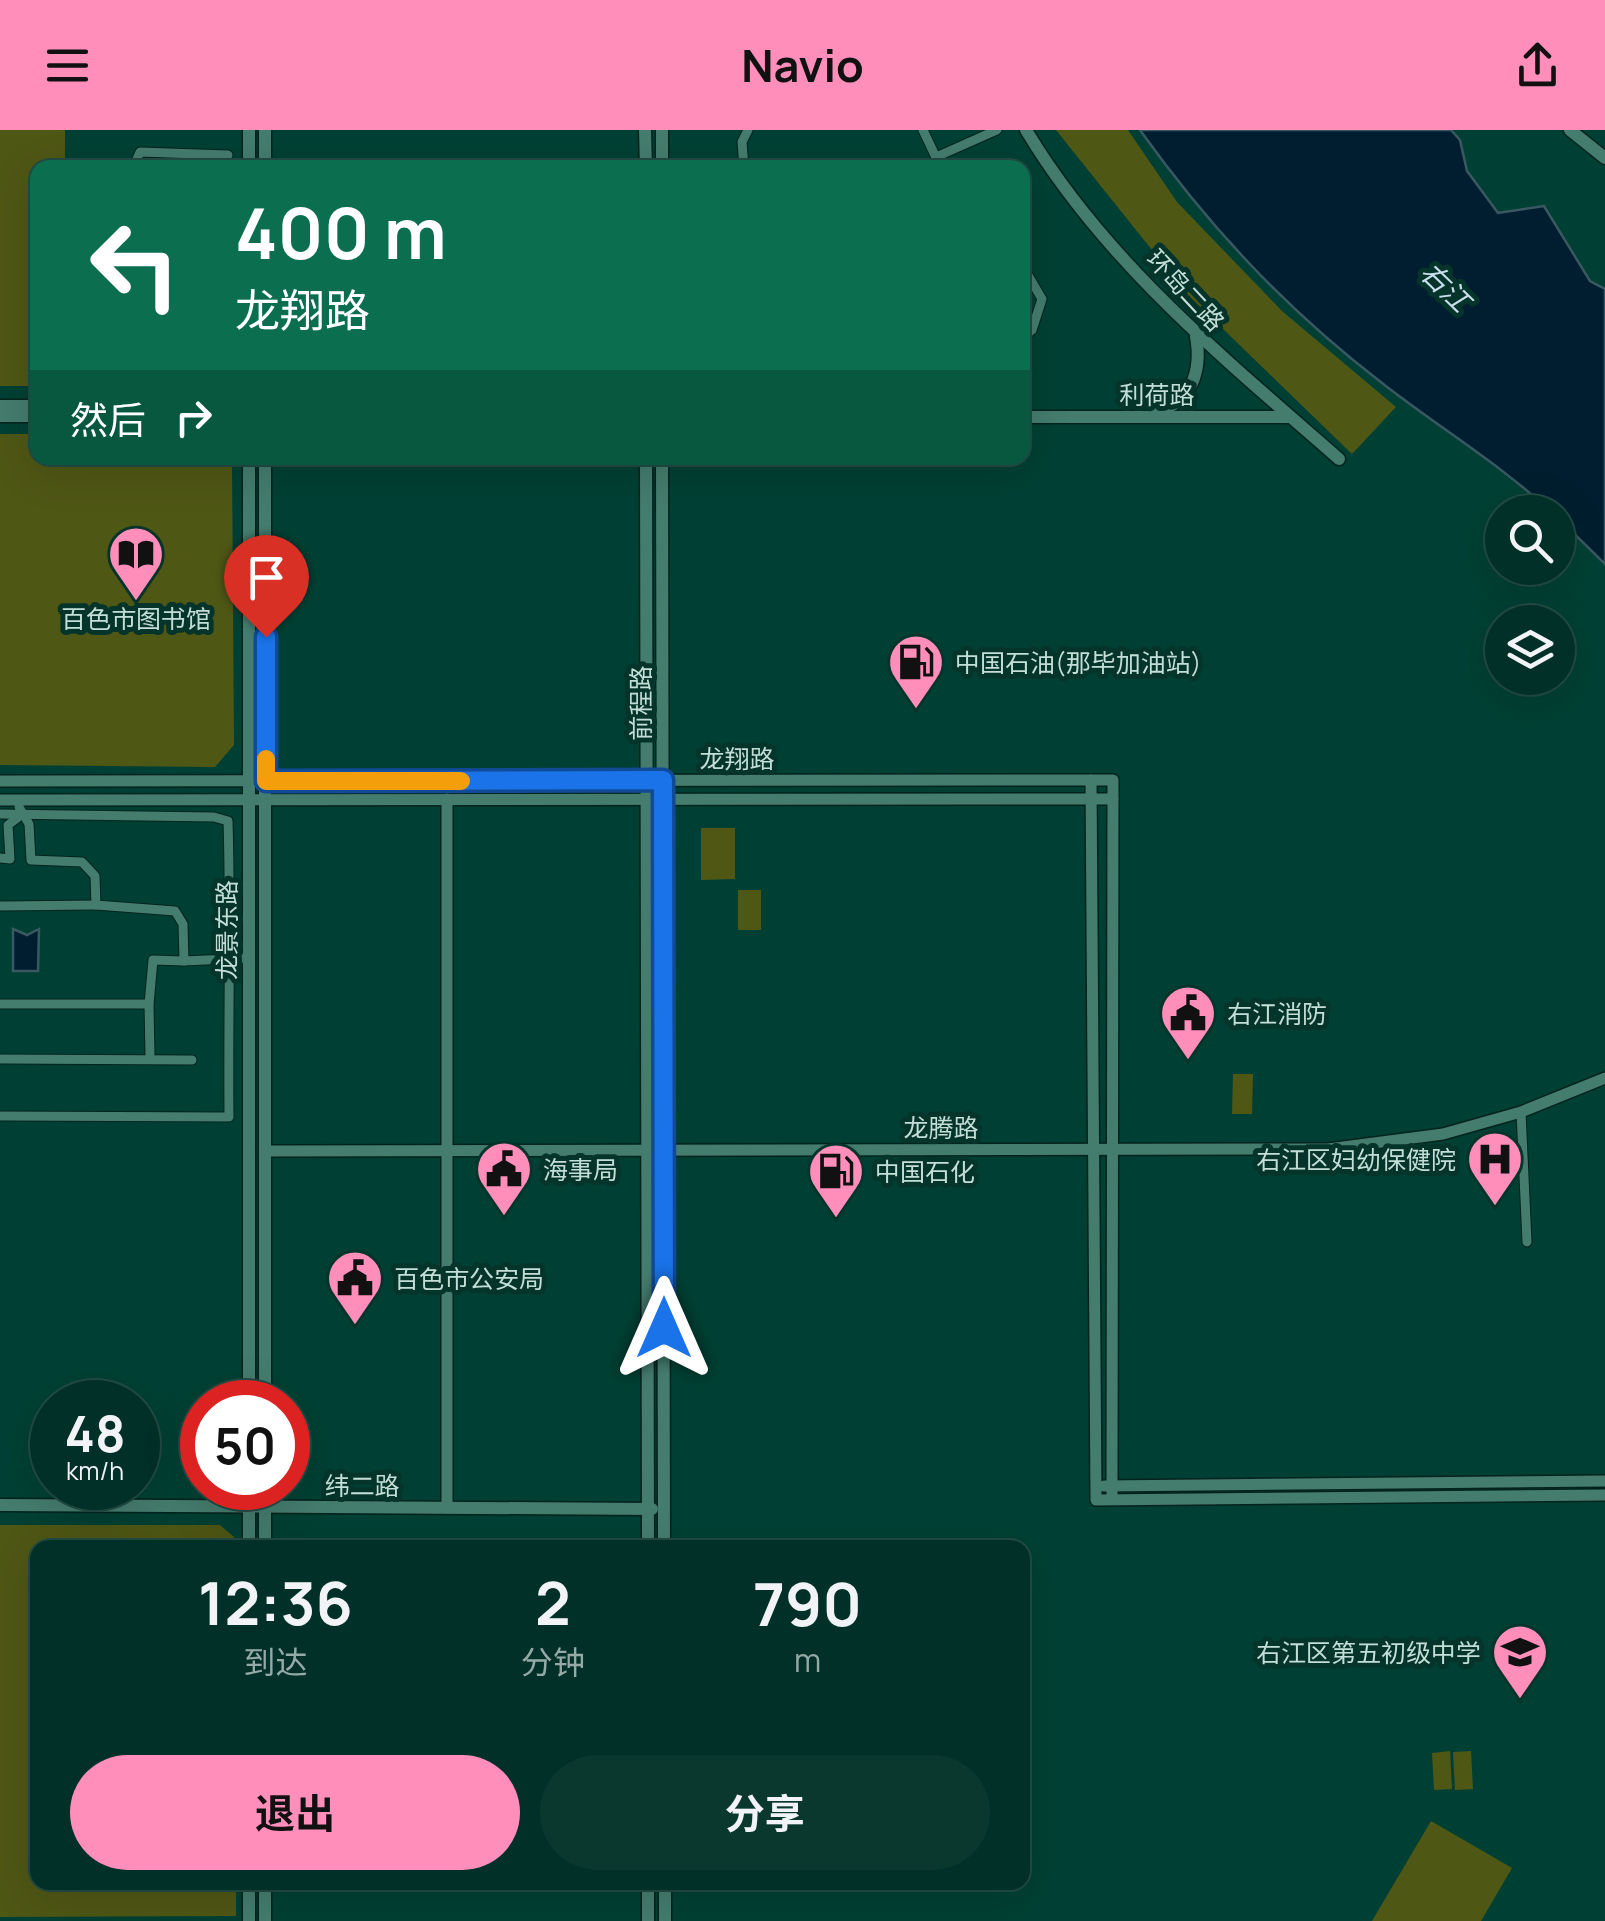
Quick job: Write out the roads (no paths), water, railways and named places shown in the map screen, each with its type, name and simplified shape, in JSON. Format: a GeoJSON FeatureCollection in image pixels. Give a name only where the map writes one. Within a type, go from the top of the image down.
{"type":"FeatureCollection","features":[{"type":"Feature","properties":{"kind":"main road"},"geometry":{"type":"LineString","coordinates":[[249,130],[249,160]]}},
{"type":"Feature","properties":{"kind":"main road"},"geometry":{"type":"LineString","coordinates":[[266,130],[266,160]]}},
{"type":"Feature","properties":{"kind":"main road"},"geometry":{"type":"LineString","coordinates":[[646,130],[646,160]]}},
{"type":"Feature","properties":{"kind":"main road"},"geometry":{"type":"LineString","coordinates":[[662,130],[662,160]]}},
{"type":"Feature","properties":{"kind":"main road","name":"环岛二路"},"geometry":{"type":"LineString","coordinates":[[1026,130],[1055,178],[1196,336],[1339,459]]}},
{"type":"Feature","properties":{"kind":"main road"},"geometry":{"type":"LineString","coordinates":[[1570,130],[1605,158]]}},
{"type":"Feature","properties":{"kind":"main road","name":"利荷路"},"geometry":{"type":"LineString","coordinates":[[1030,413],[1173,407],[1197,374],[1196,336]]}},
{"type":"Feature","properties":{"kind":"main road"},"geometry":{"type":"LineString","coordinates":[[0,406],[30,406]]}},
{"type":"Feature","properties":{"kind":"main road","name":"利荷路"},"geometry":{"type":"LineString","coordinates":[[1030,413],[1291,417]]}},
{"type":"Feature","properties":{"kind":"main road"},"geometry":{"type":"LineString","coordinates":[[0,416],[30,416]]}},
{"type":"Feature","properties":{"kind":"main road","name":"龙景东路"},"geometry":{"type":"LineString","coordinates":[[249,465],[249,1380]]}},
{"type":"Feature","properties":{"kind":"main road","name":"龙景东路"},"geometry":{"type":"LineString","coordinates":[[265,1380],[266,465]]}},
{"type":"Feature","properties":{"kind":"main road","name":"前程路"},"geometry":{"type":"LineString","coordinates":[[646,465],[648,1540]]}},
{"type":"Feature","properties":{"kind":"main road","name":"前程路"},"geometry":{"type":"LineString","coordinates":[[662,465],[664,1540]]}},
{"type":"Feature","properties":{"kind":"main road","name":"纬二路"},"geometry":{"type":"LineString","coordinates":[[0,1505],[180,1506]]}},
{"type":"Feature","properties":{"kind":"main road","name":"纬二路"},"geometry":{"type":"LineString","coordinates":[[310,1506],[664,1509]]}},
{"type":"Feature","properties":{"kind":"main road"},"geometry":{"type":"LineString","coordinates":[[249,1510],[249,1540]]}},
{"type":"Feature","properties":{"kind":"main road"},"geometry":{"type":"LineString","coordinates":[[265,1510],[265,1540]]}},
{"type":"Feature","properties":{"kind":"main road"},"geometry":{"type":"LineString","coordinates":[[248,1890],[248,1921]]}},
{"type":"Feature","properties":{"kind":"main road"},"geometry":{"type":"LineString","coordinates":[[265,1890],[265,1921]]}},
{"type":"Feature","properties":{"kind":"main road"},"geometry":{"type":"LineString","coordinates":[[648,1890],[648,1921]]}},
{"type":"Feature","properties":{"kind":"main road"},"geometry":{"type":"LineString","coordinates":[[665,1890],[665,1921]]}},
{"type":"Feature","properties":{"kind":"street"},"geometry":{"type":"LineString","coordinates":[[743,160],[742,142],[748,130]]}},
{"type":"Feature","properties":{"kind":"street"},"geometry":{"type":"LineString","coordinates":[[923,130],[937,160]]}},
{"type":"Feature","properties":{"kind":"street"},"geometry":{"type":"LineString","coordinates":[[942,160],[997,130]]}},
{"type":"Feature","properties":{"kind":"street"},"geometry":{"type":"LineString","coordinates":[[136,160],[140,152],[228,155]]}},
{"type":"Feature","properties":{"kind":"street"},"geometry":{"type":"LineString","coordinates":[[1030,279],[1042,299],[1030,332]]}},
{"type":"Feature","properties":{"kind":"street"},"geometry":{"type":"LineString","coordinates":[[1091,780],[1096,1493],[1605,1496]]}},
{"type":"Feature","properties":{"kind":"street","name":"龙翔路"},"geometry":{"type":"LineString","coordinates":[[0,781],[1113,780],[1113,799],[249,800],[19,809],[0,800]]}},
{"type":"Feature","properties":{"kind":"street"},"geometry":{"type":"LineString","coordinates":[[1112,1493],[1113,799]]}},
{"type":"Feature","properties":{"kind":"street"},"geometry":{"type":"LineString","coordinates":[[447,1508],[448,800]]}},
{"type":"Feature","properties":{"kind":"street"},"geometry":{"type":"LineString","coordinates":[[0,814],[19,809],[44,817],[214,816],[228,820],[232,959],[228,989],[229,1117],[0,1116]]}},
{"type":"Feature","properties":{"kind":"street"},"geometry":{"type":"LineString","coordinates":[[0,858],[10,858],[8,825],[19,809]]}},
{"type":"Feature","properties":{"kind":"street"},"geometry":{"type":"LineString","coordinates":[[19,809],[28,824],[31,860],[82,862],[95,876],[96,905]]}},
{"type":"Feature","properties":{"kind":"street"},"geometry":{"type":"LineString","coordinates":[[0,906],[96,905],[175,911],[183,924],[184,961]]}},
{"type":"Feature","properties":{"kind":"street"},"geometry":{"type":"LineString","coordinates":[[150,1056],[153,960],[249,958]]}},
{"type":"Feature","properties":{"kind":"street"},"geometry":{"type":"LineString","coordinates":[[0,1004],[149,1004]]}},
{"type":"Feature","properties":{"kind":"street"},"geometry":{"type":"LineString","coordinates":[[0,1059],[150,1056],[192,1060]]}},
{"type":"Feature","properties":{"kind":"street","name":"龙腾路"},"geometry":{"type":"LineString","coordinates":[[265,1151],[1328,1149],[1443,1134],[1520,1112],[1605,1078]]}},
{"type":"Feature","properties":{"kind":"street"},"geometry":{"type":"LineString","coordinates":[[1520,1112],[1527,1242]]}},
{"type":"Feature","properties":{"kind":"street"},"geometry":{"type":"LineString","coordinates":[[1112,1493],[1605,1481]]}},
{"type":"Feature","properties":{"kind":"water","name":"右江"},"geometry":{"type":"Polygon","coordinates":[[[1140,130],[1451,130],[1460,140],[1467,171],[1498,213],[1544,206],[1590,281],[1605,289],[1605,564],[1575,535],[1575,495],[1532,495],[1382,383],[1251,266],[1140,130]]]}},
{"type":"Feature","properties":{"kind":"water"},"geometry":{"type":"Polygon","coordinates":[[[13,929],[27,935],[39,929],[38,971],[13,971],[13,929]]]}},
{"type":"Feature","properties":{"kind":"place","name":"百色市图书馆"},"geometry":{"type":"Point","coordinates":[136,603]}},
{"type":"Feature","properties":{"kind":"place","name":"中国石油(那毕加油站)"},"geometry":{"type":"Point","coordinates":[916,711]}},
{"type":"Feature","properties":{"kind":"place","name":"右江消防"},"geometry":{"type":"Point","coordinates":[1188,1062]}},
{"type":"Feature","properties":{"kind":"place","name":"右江区妇幼保健院"},"geometry":{"type":"Point","coordinates":[1495,1208]}},
{"type":"Feature","properties":{"kind":"place","name":"海事局"},"geometry":{"type":"Point","coordinates":[504,1218]}},
{"type":"Feature","properties":{"kind":"place","name":"中国石化"},"geometry":{"type":"Point","coordinates":[836,1220]}},
{"type":"Feature","properties":{"kind":"place","name":"百色市公安局"},"geometry":{"type":"Point","coordinates":[355,1327]}},
{"type":"Feature","properties":{"kind":"place","name":"右江区第五初级中学"},"geometry":{"type":"Point","coordinates":[1520,1701]}}]}
